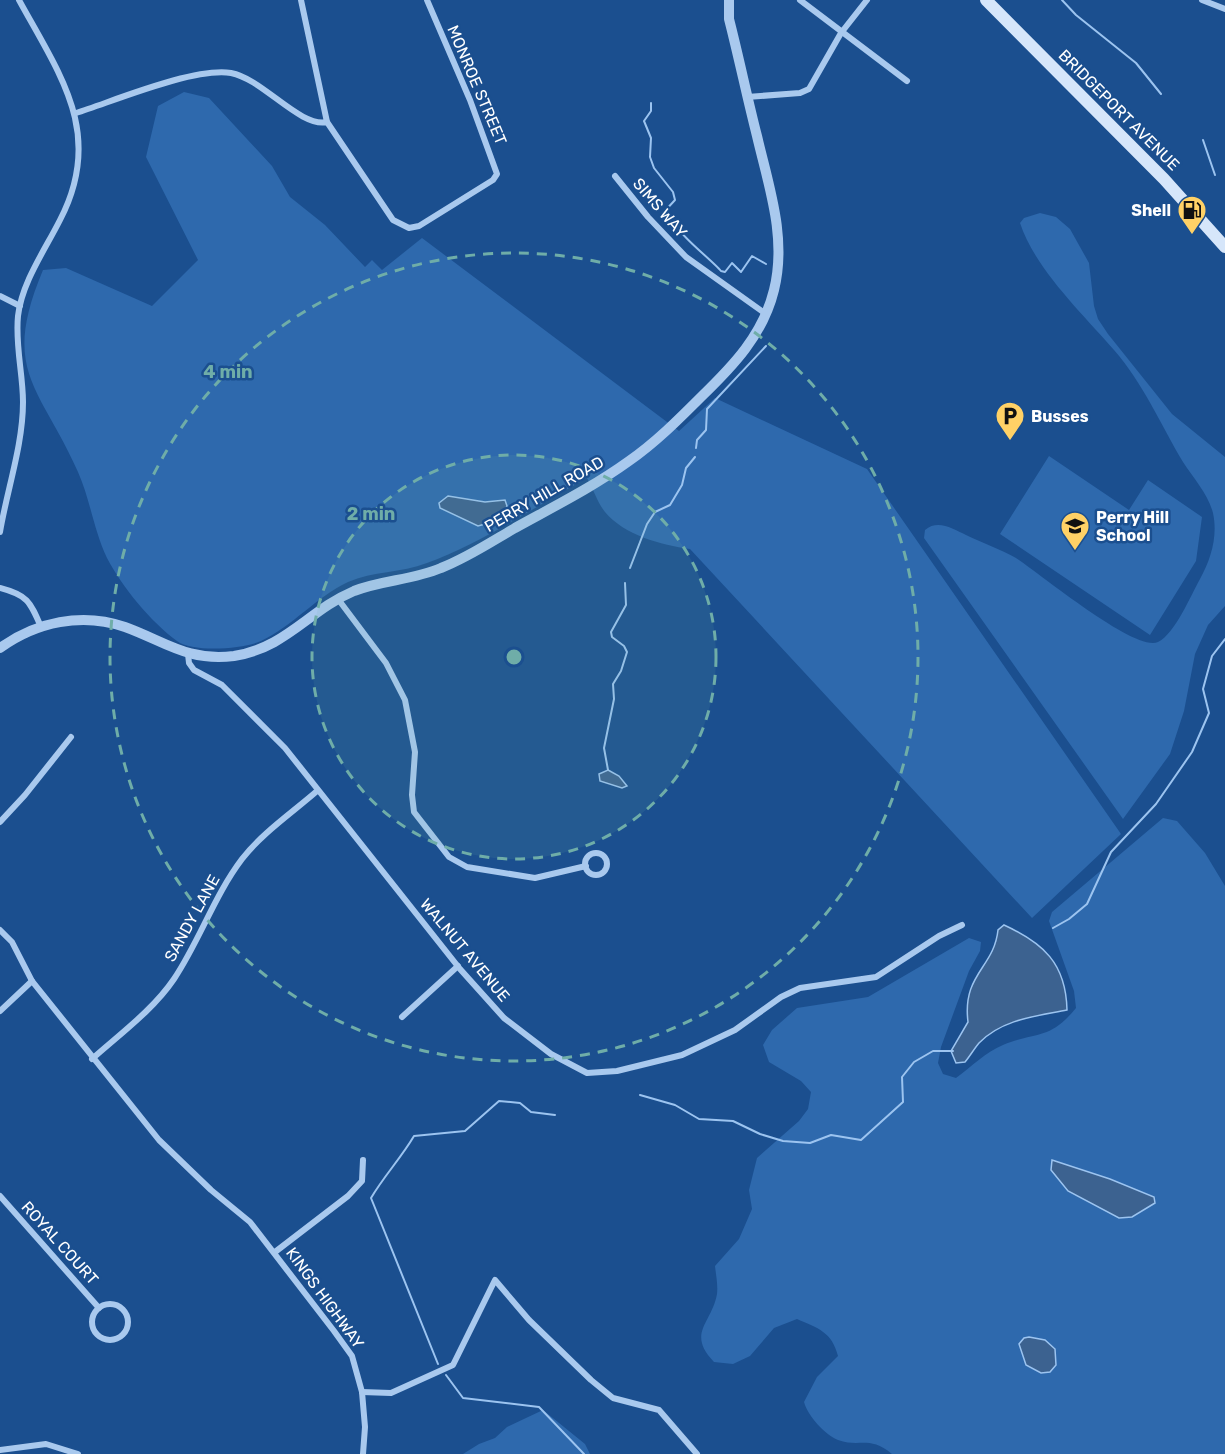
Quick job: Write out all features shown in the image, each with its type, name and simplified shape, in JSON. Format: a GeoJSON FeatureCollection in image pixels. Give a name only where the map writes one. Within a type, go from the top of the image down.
{"type":"FeatureCollection","features":[{"type":"Feature","properties":{"kind":"main road","name":"BRIDGEPORT AVENUE"},"geometry":{"type":"LineString","coordinates":[[986,0],[1164,179],[1225,247]]}},
{"type":"Feature","properties":{"kind":"street"},"geometry":{"type":"LineString","coordinates":[[76,113],[181,80],[223,72],[251,79],[313,122],[327,122],[301,0]]}},
{"type":"Feature","properties":{"kind":"street","name":"MONROE STREET"},"geometry":{"type":"LineString","coordinates":[[327,122],[393,220],[400,225],[409,228],[419,226],[493,180],[497,174],[496,168],[427,0]]}},
{"type":"Feature","properties":{"kind":"street","name":"PERRY HILL ROAD"},"geometry":{"type":"LineString","coordinates":[[0,648],[17,636],[41,627],[72,620],[100,621],[125,627],[188,654],[223,657],[263,649],[289,635],[338,599],[367,586],[429,573],[453,563],[621,467],[664,433],[732,366],[749,346],[766,314],[778,272],[779,239],[729,19],[729,0]]}},
{"type":"Feature","properties":{"kind":"street"},"geometry":{"type":"LineString","coordinates":[[800,0],[906,81]]}},
{"type":"Feature","properties":{"kind":"street"},"geometry":{"type":"LineString","coordinates":[[747,97],[800,93],[809,89],[841,33],[867,0]]}},
{"type":"Feature","properties":{"kind":"street"},"geometry":{"type":"LineString","coordinates":[[1202,0],[1225,9]]}},
{"type":"Feature","properties":{"kind":"street"},"geometry":{"type":"LineString","coordinates":[[0,532],[23,402],[18,339],[20,306],[28,283],[67,208],[75,184],[78,160],[76,113],[22,2]]}},
{"type":"Feature","properties":{"kind":"street","name":"SIMS WAY"},"geometry":{"type":"LineString","coordinates":[[615,176],[648,217],[686,257],[766,314]]}},
{"type":"Feature","properties":{"kind":"street"},"geometry":{"type":"LineString","coordinates":[[0,296],[20,306]]}},
{"type":"Feature","properties":{"kind":"street"},"geometry":{"type":"LineString","coordinates":[[0,588],[20,593],[31,604],[41,627]]}},
{"type":"Feature","properties":{"kind":"street"},"geometry":{"type":"LineString","coordinates":[[338,599],[386,663],[405,700],[415,752],[412,795],[414,812],[449,857],[466,867],[535,878],[585,866]]}},
{"type":"Feature","properties":{"kind":"street","name":"WALNUT AVENUE"},"geometry":{"type":"LineString","coordinates":[[188,654],[191,667],[222,686],[285,748],[458,966],[504,1018],[551,1054],[587,1073],[638,1067],[693,1050],[735,1030],[781,997],[800,988],[876,977],[939,936],[962,925]]}},
{"type":"Feature","properties":{"kind":"street"},"geometry":{"type":"LineString","coordinates":[[0,822],[25,795],[70,737]]}},
{"type":"Feature","properties":{"kind":"street","name":"SANDY LANE"},"geometry":{"type":"LineString","coordinates":[[92,1059],[148,1010],[172,981],[196,944],[222,889],[243,857],[317,791]]}},
{"type":"Feature","properties":{"kind":"street","name":"KINGS HIGHWAY"},"geometry":{"type":"LineString","coordinates":[[0,930],[12,942],[32,981],[92,1059],[166,1147],[211,1190],[250,1222],[352,1356],[362,1392],[365,1427],[363,1454]]}},
{"type":"Feature","properties":{"kind":"street"},"geometry":{"type":"LineString","coordinates":[[402,1017],[458,966]]}},
{"type":"Feature","properties":{"kind":"street"},"geometry":{"type":"LineString","coordinates":[[0,1011],[32,981]]}},
{"type":"Feature","properties":{"kind":"street"},"geometry":{"type":"LineString","coordinates":[[275,1252],[348,1196],[362,1181],[363,1160]]}},
{"type":"Feature","properties":{"kind":"street","name":"ROYAL COURT"},"geometry":{"type":"LineString","coordinates":[[0,1196],[99,1308]]}},
{"type":"Feature","properties":{"kind":"street"},"geometry":{"type":"LineString","coordinates":[[362,1392],[391,1394],[453,1365],[495,1280],[529,1320],[591,1380],[613,1398],[659,1410],[697,1454]]}},
{"type":"Feature","properties":{"kind":"street","name":"ROYAL COURT"},"geometry":{"type":"LineString","coordinates":[[113,1305],[125,1313],[127,1327],[120,1336],[105,1339],[96,1332],[92,1321],[99,1308],[113,1305]]}},
{"type":"Feature","properties":{"kind":"street"},"geometry":{"type":"LineString","coordinates":[[0,1450],[46,1444],[78,1454]]}},
{"type":"Feature","properties":{"kind":"shaded area"},"geometry":{"type":"Polygon","coordinates":[[[184,92],[209,98],[272,166],[290,197],[325,225],[365,267],[372,260],[382,270],[422,238],[679,431],[715,398],[867,469],[1121,834],[1032,918],[690,549],[655,542],[622,527],[602,508],[587,478],[489,535],[448,555],[407,569],[358,578],[336,588],[284,628],[261,641],[243,646],[206,648],[185,645],[177,641],[138,603],[107,558],[78,472],[30,377],[25,356],[25,332],[31,304],[43,270],[66,268],[152,306],[198,260],[146,157],[158,106],[184,92]]]}},
{"type":"Feature","properties":{"kind":"shaded area"},"geometry":{"type":"Polygon","coordinates":[[[1040,213],[1056,217],[1070,229],[1089,263],[1094,306],[1098,319],[1108,334],[1172,414],[1225,457],[1225,606],[1208,625],[1195,654],[1184,711],[1170,754],[1123,819],[924,538],[925,530],[940,525],[1004,552],[1016,558],[1109,624],[1130,636],[1147,642],[1158,642],[1176,623],[1210,555],[1215,530],[1211,506],[1204,493],[1183,462],[1134,376],[1048,274],[1027,240],[1020,223],[1024,218],[1040,213]]]}},
{"type":"Feature","properties":{"kind":"shaded area"},"geometry":{"type":"Polygon","coordinates":[[[1049,456],[1129,510],[1148,480],[1202,517],[1196,561],[1150,635],[1000,534],[1049,456]]]}},
{"type":"Feature","properties":{"kind":"shaded area"},"geometry":{"type":"Polygon","coordinates":[[[448,496],[485,502],[505,500],[507,506],[500,520],[478,526],[440,508],[439,503],[448,496]]]}},
{"type":"Feature","properties":{"kind":"shaded area"},"geometry":{"type":"Polygon","coordinates":[[[608,770],[619,776],[627,786],[622,788],[600,781],[599,774],[608,770]]]}},
{"type":"Feature","properties":{"kind":"shaded area"},"geometry":{"type":"Polygon","coordinates":[[[1163,818],[1177,821],[1205,853],[1225,886],[1225,1454],[892,1454],[871,1443],[838,1440],[822,1429],[809,1413],[804,1402],[817,1377],[838,1356],[832,1341],[818,1328],[797,1319],[774,1328],[750,1356],[733,1364],[714,1362],[706,1352],[701,1335],[717,1294],[715,1266],[739,1239],[752,1209],[749,1190],[757,1158],[799,1121],[808,1109],[811,1092],[801,1081],[769,1062],[763,1045],[772,1030],[797,1008],[868,997],[969,938],[981,942],[980,951],[969,971],[941,1047],[938,1063],[943,1074],[956,1078],[997,1048],[1050,1031],[1076,1008],[1074,991],[1049,921],[1052,912],[1163,818]]]}},
{"type":"Feature","properties":{"kind":"shaded area"},"geometry":{"type":"Polygon","coordinates":[[[1004,925],[1030,939],[1050,957],[1062,979],[1067,1010],[1020,1020],[998,1029],[979,1043],[965,1062],[956,1063],[951,1051],[968,1022],[967,1006],[970,993],[991,954],[998,930],[1004,925]]]}},
{"type":"Feature","properties":{"kind":"shaded area"},"geometry":{"type":"Polygon","coordinates":[[[1052,1160],[1110,1179],[1154,1197],[1155,1203],[1132,1217],[1119,1218],[1068,1191],[1051,1170],[1052,1160]]]}},
{"type":"Feature","properties":{"kind":"shaded area"},"geometry":{"type":"Polygon","coordinates":[[[1024,1338],[1045,1340],[1055,1349],[1056,1365],[1050,1372],[1041,1373],[1026,1365],[1019,1344],[1024,1338]]]}},
{"type":"Feature","properties":{"kind":"shaded area"},"geometry":{"type":"Polygon","coordinates":[[[543,1410],[585,1444],[590,1454],[463,1454],[495,1438],[507,1427],[543,1410]]]}},
{"type":"Feature","properties":{"kind":"waterway"},"geometry":{"type":"LineString","coordinates":[[1062,0],[1076,15],[1136,63],[1161,94]]}},
{"type":"Feature","properties":{"kind":"waterway"},"geometry":{"type":"LineString","coordinates":[[651,103],[651,111],[644,121],[651,138],[650,157],[654,168],[673,192],[675,200],[663,213],[664,220],[677,226],[721,271],[725,272],[732,263],[741,272],[752,256],[766,264]]}},
{"type":"Feature","properties":{"kind":"waterway"},"geometry":{"type":"LineString","coordinates":[[1203,140],[1215,175]]}},
{"type":"Feature","properties":{"kind":"waterway"},"geometry":{"type":"LineString","coordinates":[[696,448],[697,440],[706,430],[707,409],[766,346]]}},
{"type":"Feature","properties":{"kind":"waterway"},"geometry":{"type":"LineString","coordinates":[[630,568],[647,524],[655,512],[670,505],[682,485],[686,468],[695,457]]}},
{"type":"Feature","properties":{"kind":"waterway"},"geometry":{"type":"LineString","coordinates":[[608,770],[604,748],[614,699],[613,684],[621,671],[627,652],[624,646],[612,637],[611,632],[626,605],[625,583]]}},
{"type":"Feature","properties":{"kind":"waterway"},"geometry":{"type":"LineString","coordinates":[[1053,928],[1069,919],[1087,904],[1111,852],[1156,804],[1192,752],[1209,713],[1203,689],[1212,656],[1225,639]]}},
{"type":"Feature","properties":{"kind":"waterway"},"geometry":{"type":"LineString","coordinates":[[640,1095],[675,1105],[699,1119],[733,1121],[760,1134],[783,1141],[810,1143],[831,1135],[861,1140],[903,1102],[902,1077],[914,1062],[933,1051],[953,1051]]}},
{"type":"Feature","properties":{"kind":"waterway"},"geometry":{"type":"LineString","coordinates":[[438,1364],[371,1198],[414,1136],[465,1131],[499,1101],[520,1103],[531,1112],[555,1115]]}},
{"type":"Feature","properties":{"kind":"waterway"},"geometry":{"type":"LineString","coordinates":[[446,1375],[463,1398],[539,1407],[584,1454]]}},
{"type":"Feature","properties":{"kind":"place","name":"Shell"},"geometry":{"type":"Point","coordinates":[1192,236]}},
{"type":"Feature","properties":{"kind":"place","name":"Busses"},"geometry":{"type":"Point","coordinates":[1010,442]}},
{"type":"Feature","properties":{"kind":"place","name":"Perry Hill School"},"geometry":{"type":"Point","coordinates":[1075,552]}}]}
